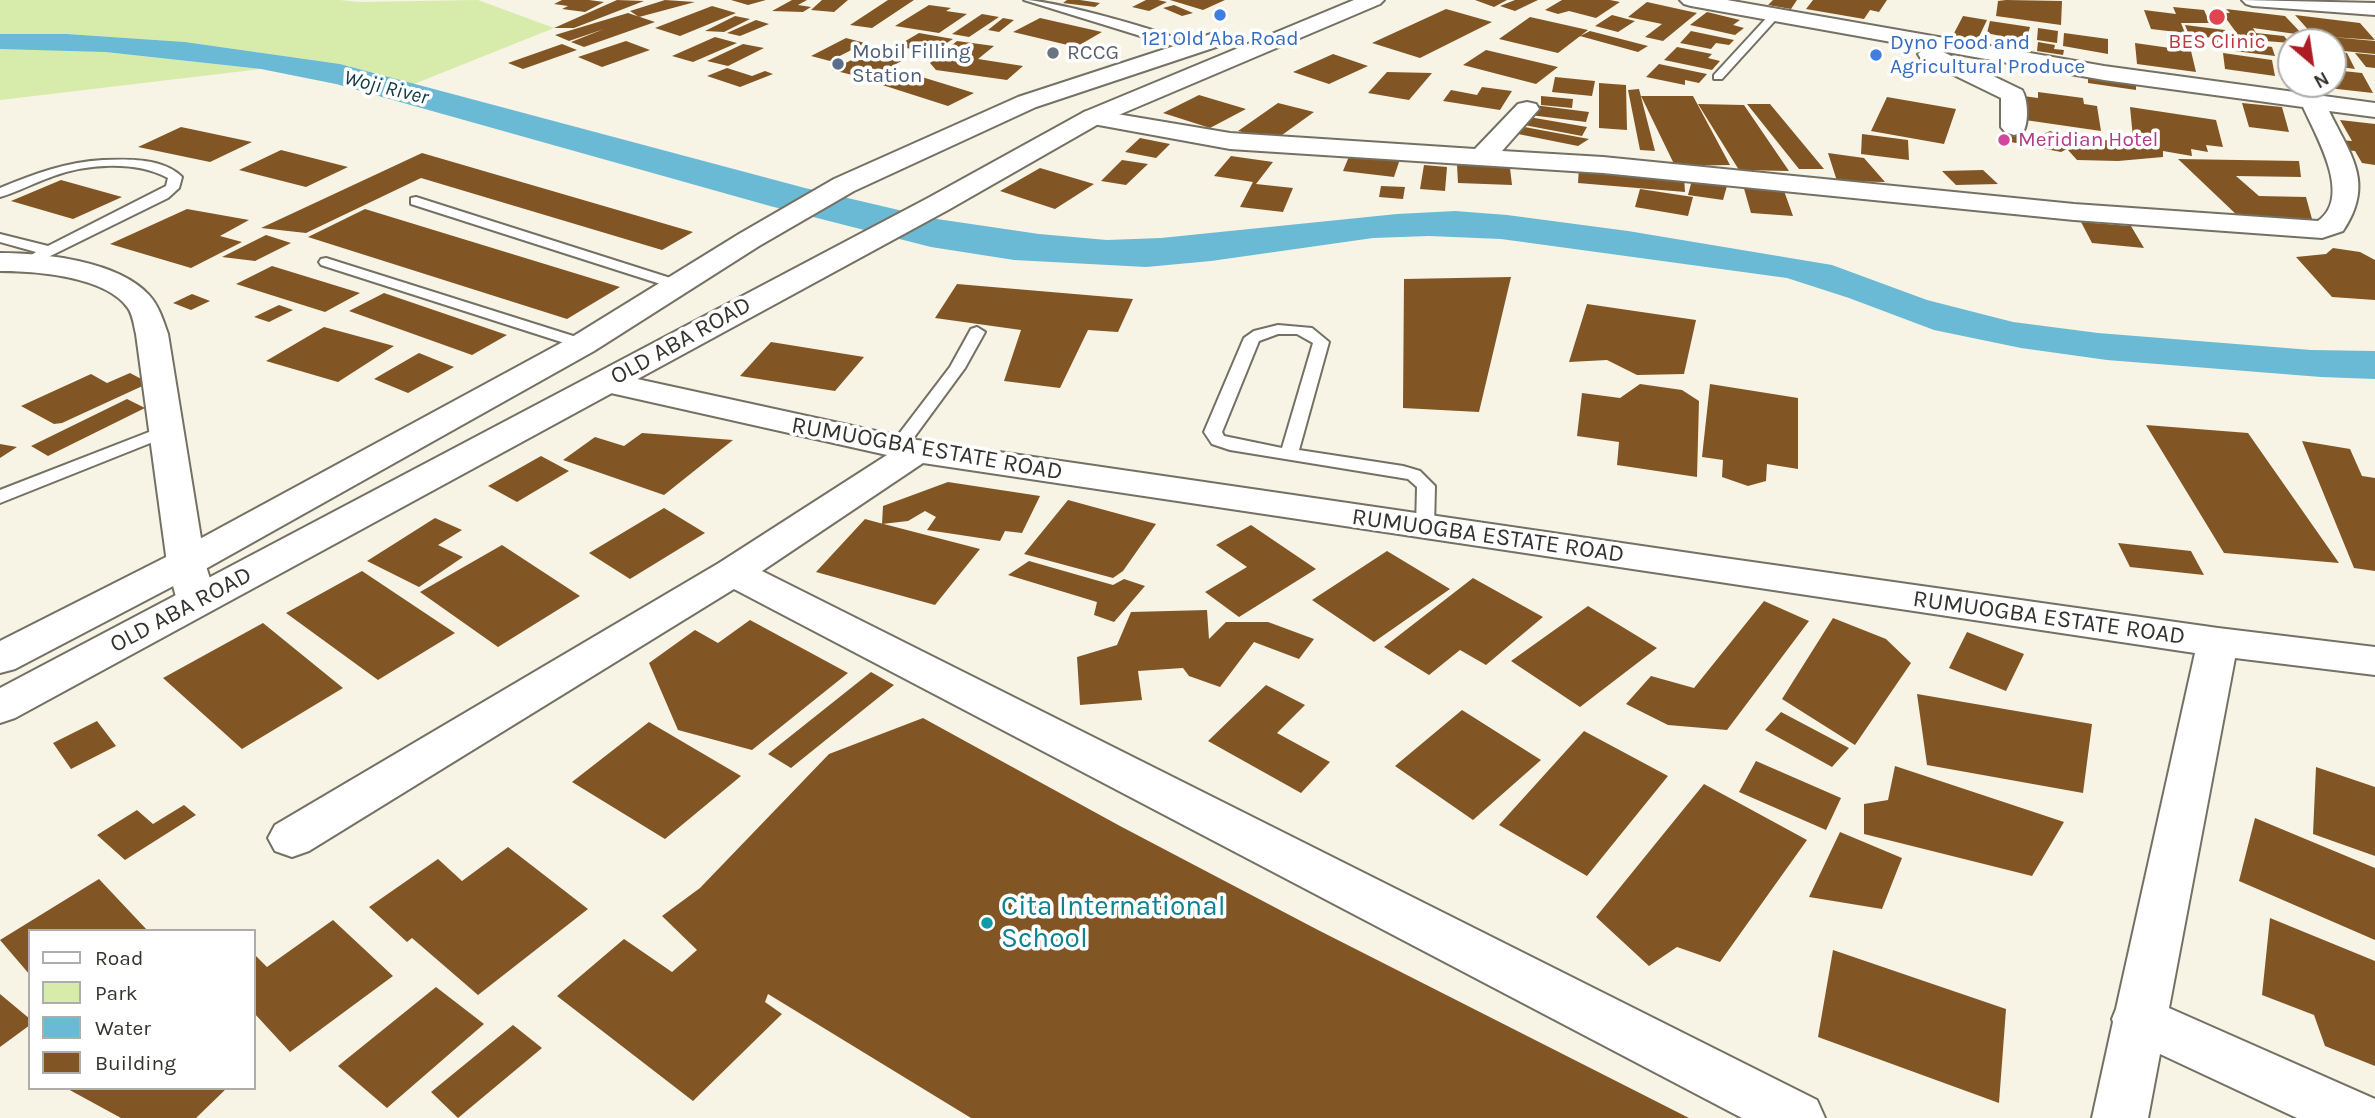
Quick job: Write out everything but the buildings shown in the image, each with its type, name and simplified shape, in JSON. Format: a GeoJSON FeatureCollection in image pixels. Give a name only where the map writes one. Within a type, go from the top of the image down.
{"type":"FeatureCollection","features":[{"type":"Feature","properties":{"kind":"street","name":"OLD ABA ROAD"},"geometry":{"type":"LineString","coordinates":[[0,659],[186,563],[583,344],[749,240],[844,185],[1027,102],[1326,0]]}},
{"type":"Feature","properties":{"kind":"street","name":"OLD ABA ROAD"},"geometry":{"type":"LineString","coordinates":[[0,707],[938,204],[1093,117],[1373,0]]}},
{"type":"Feature","properties":{"kind":"street"},"geometry":{"type":"LineString","coordinates":[[1693,0],[2104,73],[2375,110]]}},
{"type":"Feature","properties":{"kind":"street"},"geometry":{"type":"LineString","coordinates":[[2253,0],[2375,9]]}},
{"type":"Feature","properties":{"kind":"street"},"geometry":{"type":"LineString","coordinates":[[1886,34],[2013,95],[2014,127]]}},
{"type":"Feature","properties":{"kind":"street"},"geometry":{"type":"LineString","coordinates":[[1093,117],[1230,141],[1603,165],[2074,212],[2322,230],[2333,225],[2343,205],[2347,177],[2313,102]]}},
{"type":"Feature","properties":{"kind":"street"},"geometry":{"type":"LineString","coordinates":[[1481,158],[1527,109]]}},
{"type":"Feature","properties":{"kind":"street"},"geometry":{"type":"LineString","coordinates":[[26,258],[121,285],[140,303],[152,334],[186,563],[197,601]]}},
{"type":"Feature","properties":{"kind":"street","name":"RUMUOGBA ESTATE ROAD"},"geometry":{"type":"LineString","coordinates":[[605,382],[908,449],[2218,642],[2375,661]]}},
{"type":"Feature","properties":{"kind":"street"},"geometry":{"type":"LineString","coordinates":[[292,838],[733,572],[908,449]]}},
{"type":"Feature","properties":{"kind":"street"},"geometry":{"type":"LineString","coordinates":[[733,572],[1797,1118]]}},
{"type":"Feature","properties":{"kind":"street"},"geometry":{"type":"LineString","coordinates":[[2120,1118],[2138,1018],[2218,642]]}},
{"type":"Feature","properties":{"kind":"street"},"geometry":{"type":"LineString","coordinates":[[2138,1018],[2357,1118]]}},
{"type":"Feature","properties":{"kind":"lane"},"geometry":{"type":"LineString","coordinates":[[1029,0],[1125,26],[1190,48]]}},
{"type":"Feature","properties":{"kind":"lane"},"geometry":{"type":"LineString","coordinates":[[1718,77],[1776,14]]}},
{"type":"Feature","properties":{"kind":"lane"},"geometry":{"type":"LineString","coordinates":[[0,193],[49,173],[86,165],[136,165],[162,170],[175,177],[172,188],[163,195],[26,258],[0,239]]}},
{"type":"Feature","properties":{"kind":"lane"},"geometry":{"type":"LineString","coordinates":[[416,201],[678,285]]}},
{"type":"Feature","properties":{"kind":"lane"},"geometry":{"type":"LineString","coordinates":[[326,262],[583,344]]}},
{"type":"Feature","properties":{"kind":"lane"},"geometry":{"type":"LineString","coordinates":[[1289,454],[1321,342],[1308,331],[1261,332],[1252,338],[1213,432],[1218,440],[1230,445],[1415,475],[1426,486],[1425,527]]}},
{"type":"Feature","properties":{"kind":"lane"},"geometry":{"type":"LineString","coordinates":[[908,449],[977,332]]}},
{"type":"Feature","properties":{"kind":"lane"},"geometry":{"type":"LineString","coordinates":[[0,497],[167,430]]}},
{"type":"Feature","properties":{"kind":"green space"},"geometry":{"type":"Polygon","coordinates":[[[0,0],[478,0],[554,28],[414,84],[340,64],[185,42],[67,34],[0,34],[0,0]]]}},
{"type":"Feature","properties":{"kind":"green space"},"geometry":{"type":"Polygon","coordinates":[[[0,49],[105,52],[261,69],[0,100],[0,49]]]}},
{"type":"Feature","properties":{"kind":"water","name":"Woji River"},"geometry":{"type":"Polygon","coordinates":[[[0,34],[67,34],[185,42],[340,64],[805,188],[937,219],[1039,234],[1107,240],[1161,238],[1397,214],[1455,211],[1507,215],[1628,231],[1832,265],[1927,300],[2013,322],[2098,333],[2311,350],[2375,351],[2375,379],[2107,360],[2021,348],[1934,330],[1787,278],[1501,239],[1429,236],[1373,238],[1211,261],[1146,267],[1014,260],[931,247],[770,206],[336,84],[261,69],[105,52],[0,49],[0,34]]]}},
{"type":"Feature","properties":{"kind":"place","name":"121 Old Aba Road"},"geometry":{"type":"Point","coordinates":[1220,15]}},
{"type":"Feature","properties":{"kind":"place","name":"BES Clinic"},"geometry":{"type":"Point","coordinates":[2217,17]}},
{"type":"Feature","properties":{"kind":"place","name":"RCCG"},"geometry":{"type":"Point","coordinates":[1053,53]}},
{"type":"Feature","properties":{"kind":"place","name":"Dyno Food and Agricultural Produce"},"geometry":{"type":"Point","coordinates":[1876,55]}},
{"type":"Feature","properties":{"kind":"place","name":"Mobil Filling Station"},"geometry":{"type":"Point","coordinates":[838,64]}},
{"type":"Feature","properties":{"kind":"place","name":"Meridian Hotel"},"geometry":{"type":"Point","coordinates":[2004,140]}},
{"type":"Feature","properties":{"kind":"place","name":"Cita International School"},"geometry":{"type":"Point","coordinates":[987,923]}}]}
